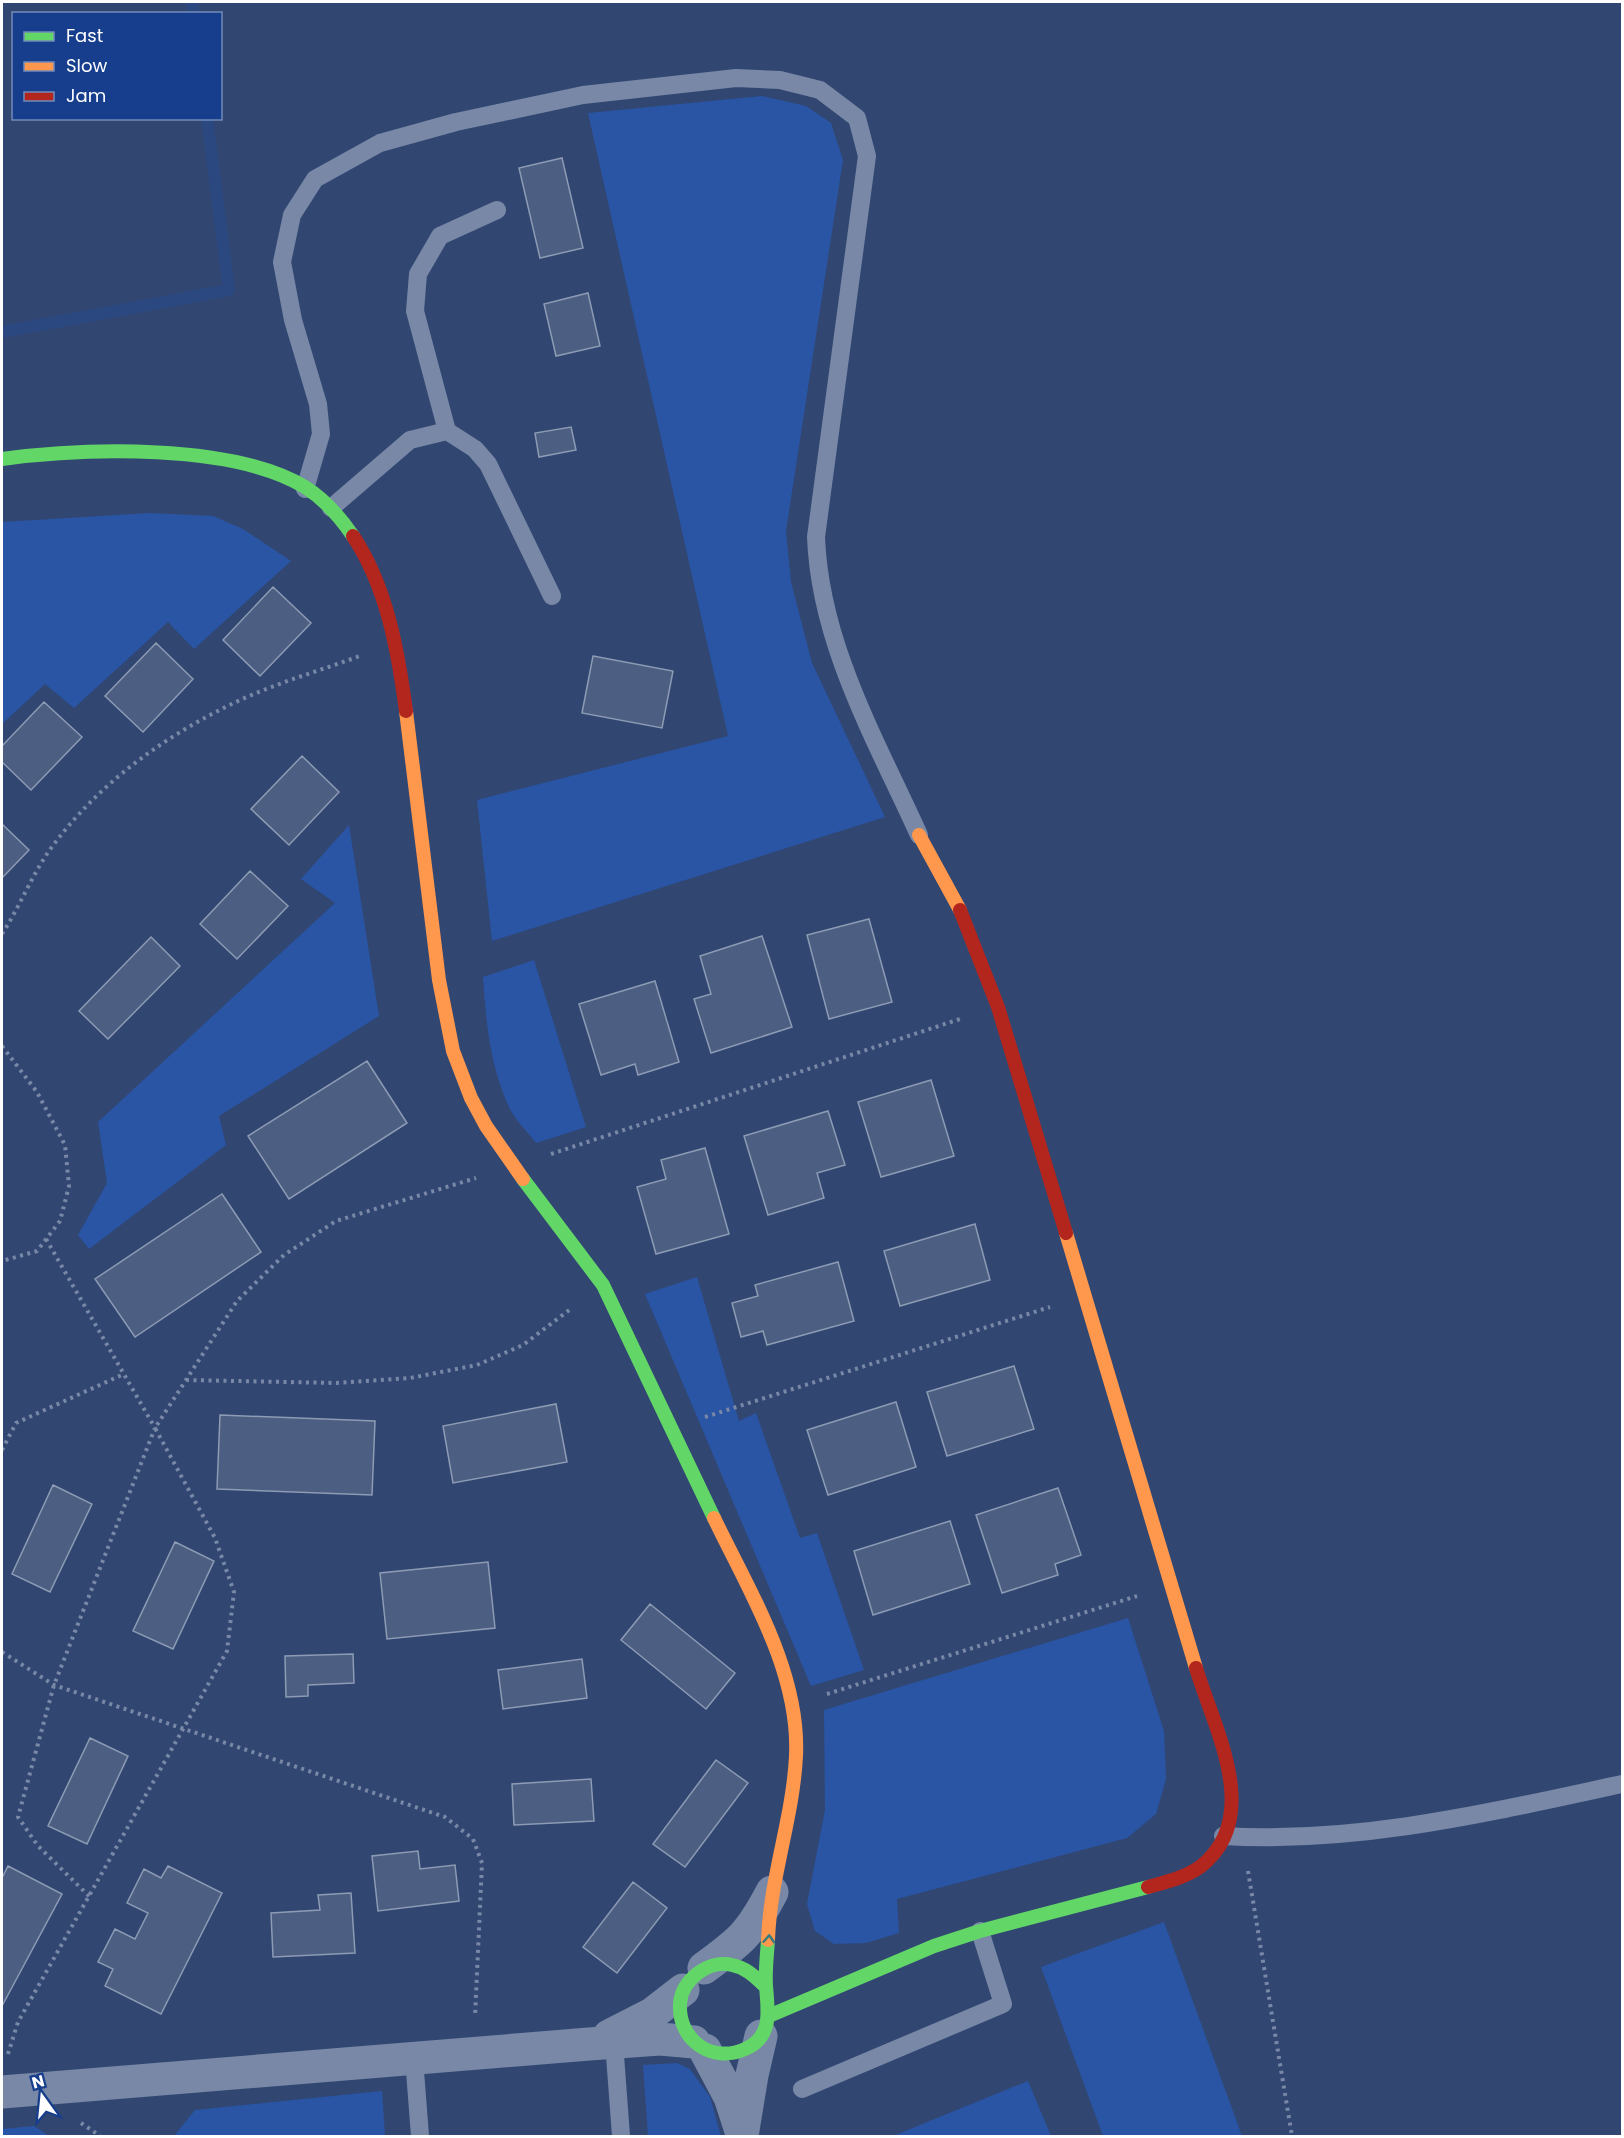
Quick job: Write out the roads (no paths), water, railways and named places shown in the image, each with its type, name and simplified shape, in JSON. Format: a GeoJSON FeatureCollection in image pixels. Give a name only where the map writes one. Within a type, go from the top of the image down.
{"type":"FeatureCollection","features":[{"type":"Feature","properties":{"kind":"street"},"geometry":{"type":"LineString","coordinates":[[2,459],[49,452],[121,452],[207,458],[274,472],[305,489],[349,525],[368,563],[387,614],[400,668],[438,972],[448,1028],[459,1068],[479,1114],[515,1166],[581,1251],[603,1285],[771,1638],[792,1705],[795,1744],[791,1795],[772,1892],[766,1987]]}},
{"type":"Feature","properties":{"kind":"street"},"geometry":{"type":"LineString","coordinates":[[4,2092],[660,2039],[732,2054],[745,2050],[766,2026],[934,1946],[980,1931],[1177,1879],[1202,1865],[1232,1821],[1233,1795],[1224,1752],[998,1007],[957,904],[919,835]]}},
{"type":"Feature","properties":{"kind":"street"},"geometry":{"type":"LineString","coordinates":[[601,2043],[652,2014],[736,1945],[754,1926],[772,1892]]}},
{"type":"Feature","properties":{"kind":"street"},"geometry":{"type":"LineString","coordinates":[[718,1963],[739,1965],[757,1975],[766,1987],[771,2000],[752,2075],[742,2136],[730,2097],[681,2019],[680,2004],[694,1979],[718,1963]]}},
{"type":"Feature","properties":{"kind":"lane"},"geometry":{"type":"LineString","coordinates":[[305,489],[321,434],[318,404],[293,320],[282,261],[292,215],[315,179],[380,143],[456,122],[583,94],[736,78],[780,80],[820,90],[856,118],[867,156],[816,537],[817,576],[826,614],[845,671],[919,835]]}},
{"type":"Feature","properties":{"kind":"lane"},"geometry":{"type":"LineString","coordinates":[[497,210],[441,236],[418,274],[415,311],[447,431],[475,448],[488,464],[552,596]]}},
{"type":"Feature","properties":{"kind":"lane"},"geometry":{"type":"LineString","coordinates":[[331,508],[410,440],[447,431]]}},
{"type":"Feature","properties":{"kind":"lane"},"geometry":{"type":"LineString","coordinates":[[1223,1836],[1270,1839],[1397,1830],[1623,1784]]}},
{"type":"Feature","properties":{"kind":"lane"},"geometry":{"type":"LineString","coordinates":[[802,2089],[1003,2004],[980,1931]]}},
{"type":"Feature","properties":{"kind":"lane"},"geometry":{"type":"LineString","coordinates":[[601,2043],[621,2136]]}},
{"type":"Feature","properties":{"kind":"lane"},"geometry":{"type":"LineString","coordinates":[[414,2058],[420,2136]]}},
{"type":"Feature","properties":{"kind":"waterway"},"geometry":{"type":"LineString","coordinates":[[192,2],[194,12]]}},
{"type":"Feature","properties":{"kind":"waterway"},"geometry":{"type":"LineString","coordinates":[[2,332],[229,290],[207,120]]}}]}
